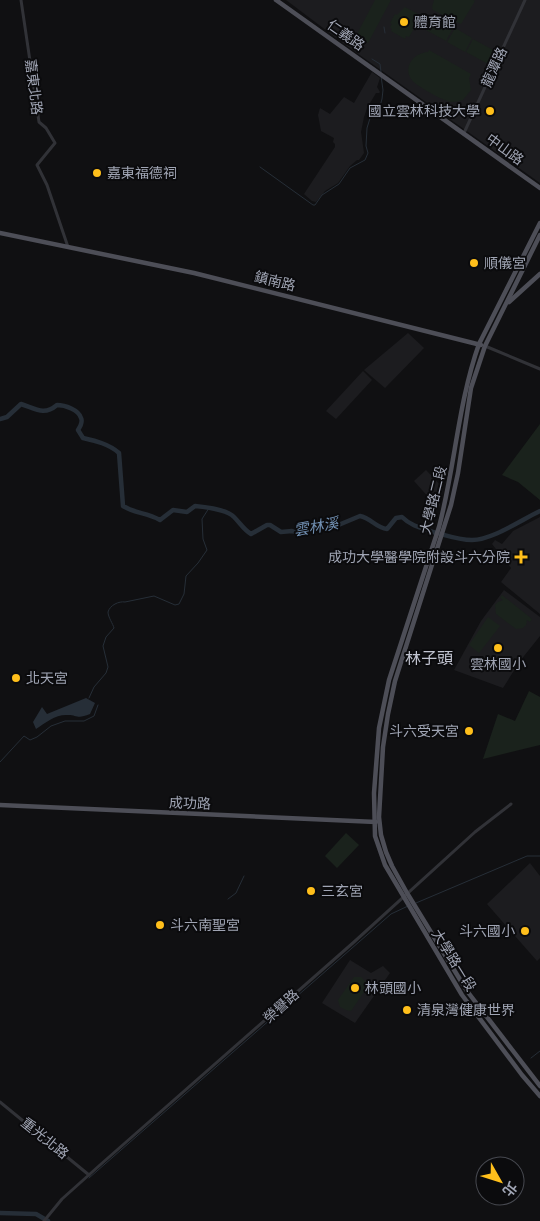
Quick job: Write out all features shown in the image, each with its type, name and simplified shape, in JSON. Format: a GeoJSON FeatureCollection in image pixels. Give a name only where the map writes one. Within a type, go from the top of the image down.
{"type":"FeatureCollection","features":[{"type":"Feature","properties":{"kind":"main road","name":"仁義路"},"geometry":{"type":"LineString","coordinates":[[276,0],[383,76]]}},
{"type":"Feature","properties":{"kind":"main road","name":"中山路"},"geometry":{"type":"LineString","coordinates":[[383,76],[540,188]]}},
{"type":"Feature","properties":{"kind":"main road","name":"大學路二段"},"geometry":{"type":"LineString","coordinates":[[469,387],[485,346],[540,223]]}},
{"type":"Feature","properties":{"kind":"main road","name":"鎮南路"},"geometry":{"type":"LineString","coordinates":[[0,233],[194,273],[485,346]]}},
{"type":"Feature","properties":{"kind":"main road","name":"大學路二段"},"geometry":{"type":"LineString","coordinates":[[377,822],[388,701],[422,587],[442,528],[479,344],[504,304],[540,235]]}},
{"type":"Feature","properties":{"kind":"main road"},"geometry":{"type":"LineString","coordinates":[[504,304],[540,274]]}},
{"type":"Feature","properties":{"kind":"main road","name":"成功路"},"geometry":{"type":"LineString","coordinates":[[0,805],[377,822]]}},
{"type":"Feature","properties":{"kind":"main road","name":"大學路一段"},"geometry":{"type":"LineString","coordinates":[[377,822],[386,852],[407,893],[467,991],[540,1086]]}},
{"type":"Feature","properties":{"kind":"main road","name":"大學路一段"},"geometry":{"type":"LineString","coordinates":[[377,822],[376,836],[383,860],[403,897],[462,995],[540,1096]]}},
{"type":"Feature","properties":{"kind":"street","name":"嘉東北路"},"geometry":{"type":"LineString","coordinates":[[22,0],[39,122],[46,128],[55,143],[37,165],[68,247]]}},
{"type":"Feature","properties":{"kind":"street","name":"龍潭路"},"geometry":{"type":"LineString","coordinates":[[464,133],[525,0]]}},
{"type":"Feature","properties":{"kind":"street","name":"鎮南路"},"geometry":{"type":"LineString","coordinates":[[485,346],[540,369]]}},
{"type":"Feature","properties":{"kind":"street","name":"榮譽路"},"geometry":{"type":"LineString","coordinates":[[44,1221],[52,1210],[89,1174],[206,1073],[475,832],[511,804]]}},
{"type":"Feature","properties":{"kind":"street","name":"重光北路"},"geometry":{"type":"LineString","coordinates":[[0,1102],[89,1174]]}},
{"type":"Feature","properties":{"kind":"shaded area","name":"國立雲林科技大學"},"geometry":{"type":"Polygon","coordinates":[[[286,0],[540,0],[540,183],[347,46],[286,0]]]}},
{"type":"Feature","properties":{"kind":"shaded area"},"geometry":{"type":"Polygon","coordinates":[[[375,0],[391,0],[368,43],[356,36],[375,0]]]}},
{"type":"Feature","properties":{"kind":"shaded area"},"geometry":{"type":"Polygon","coordinates":[[[434,0],[475,1],[461,24],[433,10],[434,0]]]}},
{"type":"Feature","properties":{"kind":"shaded area","name":"體育館"},"geometry":{"type":"Polygon","coordinates":[[[405,7],[418,14],[416,18],[419,20],[409,37],[406,36],[405,39],[391,31],[390,27],[392,24],[390,23],[395,14],[397,15],[405,7]]]}},
{"type":"Feature","properties":{"kind":"shaded area"},"geometry":{"type":"Polygon","coordinates":[[[431,16],[453,28],[446,41],[424,29],[431,16]]]}},
{"type":"Feature","properties":{"kind":"shaded area"},"geometry":{"type":"Polygon","coordinates":[[[455,28],[472,38],[465,52],[447,42],[455,28]]]}},
{"type":"Feature","properties":{"kind":"shaded area"},"geometry":{"type":"Polygon","coordinates":[[[473,39],[495,51],[488,64],[466,52],[473,39]]]}},
{"type":"Feature","properties":{"kind":"shaded area"},"geometry":{"type":"Polygon","coordinates":[[[429,50],[471,74],[469,78],[471,90],[463,100],[452,102],[442,99],[411,79],[408,69],[411,61],[429,50]]]}},
{"type":"Feature","properties":{"kind":"shaded area"},"geometry":{"type":"Polygon","coordinates":[[[372,72],[380,78],[377,87],[380,92],[376,93],[364,117],[361,132],[364,153],[359,160],[350,166],[338,183],[325,191],[316,202],[312,201],[304,194],[335,147],[334,138],[321,131],[318,115],[320,108],[330,114],[344,97],[354,103],[372,72]]]}},
{"type":"Feature","properties":{"kind":"shaded area"},"geometry":{"type":"Polygon","coordinates":[[[408,333],[424,348],[385,388],[364,370],[408,333]]]}},
{"type":"Feature","properties":{"kind":"shaded area"},"geometry":{"type":"Polygon","coordinates":[[[363,371],[372,380],[336,419],[326,411],[363,371]]]}},
{"type":"Feature","properties":{"kind":"shaded area"},"geometry":{"type":"Polygon","coordinates":[[[540,424],[540,500],[518,482],[502,475],[540,424]]]}},
{"type":"Feature","properties":{"kind":"shaded area"},"geometry":{"type":"Polygon","coordinates":[[[426,470],[443,488],[439,509],[414,481],[426,470]]]}},
{"type":"Feature","properties":{"kind":"shaded area","name":"成功大學醫學院附設斗六分院"},"geometry":{"type":"Polygon","coordinates":[[[540,517],[540,614],[501,582],[511,568],[492,544],[495,540],[502,544],[513,531],[540,517]]]}},
{"type":"Feature","properties":{"kind":"shaded area","name":"雲林國小"},"geometry":{"type":"Polygon","coordinates":[[[504,590],[540,617],[540,636],[520,661],[503,688],[454,670],[481,621],[504,590]]]}},
{"type":"Feature","properties":{"kind":"shaded area"},"geometry":{"type":"Polygon","coordinates":[[[502,595],[532,619],[530,622],[527,620],[523,628],[516,629],[496,614],[495,605],[503,600],[500,598],[502,595]]]}},
{"type":"Feature","properties":{"kind":"shaded area"},"geometry":{"type":"Polygon","coordinates":[[[488,617],[500,626],[479,653],[469,645],[488,617]]]}},
{"type":"Feature","properties":{"kind":"shaded area"},"geometry":{"type":"Polygon","coordinates":[[[529,691],[540,697],[540,745],[483,759],[498,714],[515,721],[529,691]]]}},
{"type":"Feature","properties":{"kind":"shaded area"},"geometry":{"type":"Polygon","coordinates":[[[86,698],[95,703],[90,714],[82,717],[58,716],[36,729],[33,722],[42,707],[47,714],[86,698]]]}},
{"type":"Feature","properties":{"kind":"shaded area"},"geometry":{"type":"Polygon","coordinates":[[[346,833],[359,845],[337,868],[325,856],[346,833]]]}},
{"type":"Feature","properties":{"kind":"shaded area","name":"斗六國小"},"geometry":{"type":"Polygon","coordinates":[[[530,863],[540,876],[540,958],[537,961],[487,904],[530,863]]]}},
{"type":"Feature","properties":{"kind":"shaded area","name":"林頭國小"},"geometry":{"type":"Polygon","coordinates":[[[350,960],[371,973],[383,966],[390,973],[355,1023],[322,1003],[350,960]]]}},
{"type":"Feature","properties":{"kind":"shaded area"},"geometry":{"type":"Polygon","coordinates":[[[354,977],[361,977],[370,983],[351,1011],[340,1007],[338,1000],[354,977]]]}},
{"type":"Feature","properties":{"kind":"waterway"},"geometry":{"type":"LineString","coordinates":[[384,27],[385,33]]}},
{"type":"Feature","properties":{"kind":"waterway"},"geometry":{"type":"LineString","coordinates":[[372,59],[380,64],[381,72]]}},
{"type":"Feature","properties":{"kind":"waterway"},"geometry":{"type":"LineString","coordinates":[[260,167],[315,205],[322,195],[339,184],[350,168],[365,160],[368,153],[366,146],[367,128],[371,115],[380,106],[382,99],[381,76]]}},
{"type":"Feature","properties":{"kind":"waterway","name":"雲林溪"},"geometry":{"type":"LineString","coordinates":[[0,419],[7,417],[21,404],[44,411],[57,405],[75,410],[82,420],[78,430],[83,438],[107,445],[119,453],[123,506],[160,520],[173,510],[187,512],[195,506],[204,507],[231,515],[251,534],[267,525],[281,532],[292,531],[297,533],[336,526],[360,516],[387,529],[396,518],[402,517],[413,525],[424,529],[472,540],[488,537],[540,511]]}},
{"type":"Feature","properties":{"kind":"waterway"},"geometry":{"type":"LineString","coordinates":[[89,698],[108,667],[103,646],[106,637],[114,628],[108,614],[109,610],[118,603],[154,596],[175,605],[179,604],[184,594],[186,576],[207,550],[203,539],[202,519],[209,508]]}},
{"type":"Feature","properties":{"kind":"waterway"},"geometry":{"type":"LineString","coordinates":[[0,762],[24,736],[30,740],[51,726],[65,721],[84,721],[94,716],[98,705]]}},
{"type":"Feature","properties":{"kind":"waterway"},"geometry":{"type":"LineString","coordinates":[[416,903],[527,856],[540,856]]}},
{"type":"Feature","properties":{"kind":"waterway"},"geometry":{"type":"LineString","coordinates":[[228,899],[236,893],[244,876]]}},
{"type":"Feature","properties":{"kind":"waterway"},"geometry":{"type":"LineString","coordinates":[[89,1178],[391,914],[408,906]]}},
{"type":"Feature","properties":{"kind":"waterway"},"geometry":{"type":"LineString","coordinates":[[531,1058],[540,1051]]}},
{"type":"Feature","properties":{"kind":"waterway"},"geometry":{"type":"LineString","coordinates":[[0,1213],[36,1214],[48,1221]]}},
{"type":"Feature","properties":{"kind":"place","name":"體育館"},"geometry":{"type":"Point","coordinates":[404,22]}},
{"type":"Feature","properties":{"kind":"place","name":"國立雲林科技大學"},"geometry":{"type":"Point","coordinates":[490,111]}},
{"type":"Feature","properties":{"kind":"place","name":"嘉東福德祠"},"geometry":{"type":"Point","coordinates":[97,173]}},
{"type":"Feature","properties":{"kind":"place","name":"順儀宮"},"geometry":{"type":"Point","coordinates":[474,263]}},
{"type":"Feature","properties":{"kind":"place","name":"成功大學醫學院附設斗六分院"},"geometry":{"type":"Point","coordinates":[521,557]}},
{"type":"Feature","properties":{"kind":"place","name":"雲林國小"},"geometry":{"type":"Point","coordinates":[498,648]}},
{"type":"Feature","properties":{"kind":"place","name":"北天宮"},"geometry":{"type":"Point","coordinates":[16,678]}},
{"type":"Feature","properties":{"kind":"place","name":"斗六受天宮"},"geometry":{"type":"Point","coordinates":[469,731]}},
{"type":"Feature","properties":{"kind":"place","name":"三玄宮"},"geometry":{"type":"Point","coordinates":[311,891]}},
{"type":"Feature","properties":{"kind":"place","name":"斗六南聖宮"},"geometry":{"type":"Point","coordinates":[160,925]}},
{"type":"Feature","properties":{"kind":"place","name":"斗六國小"},"geometry":{"type":"Point","coordinates":[525,931]}},
{"type":"Feature","properties":{"kind":"place","name":"林頭國小"},"geometry":{"type":"Point","coordinates":[355,988]}},
{"type":"Feature","properties":{"kind":"place","name":"清泉灣健康世界"},"geometry":{"type":"Point","coordinates":[407,1010]}},
{"type":"Feature","properties":{"kind":"district","name":"林子頭"},"geometry":{"type":"Point","coordinates":[429,658]}}]}
